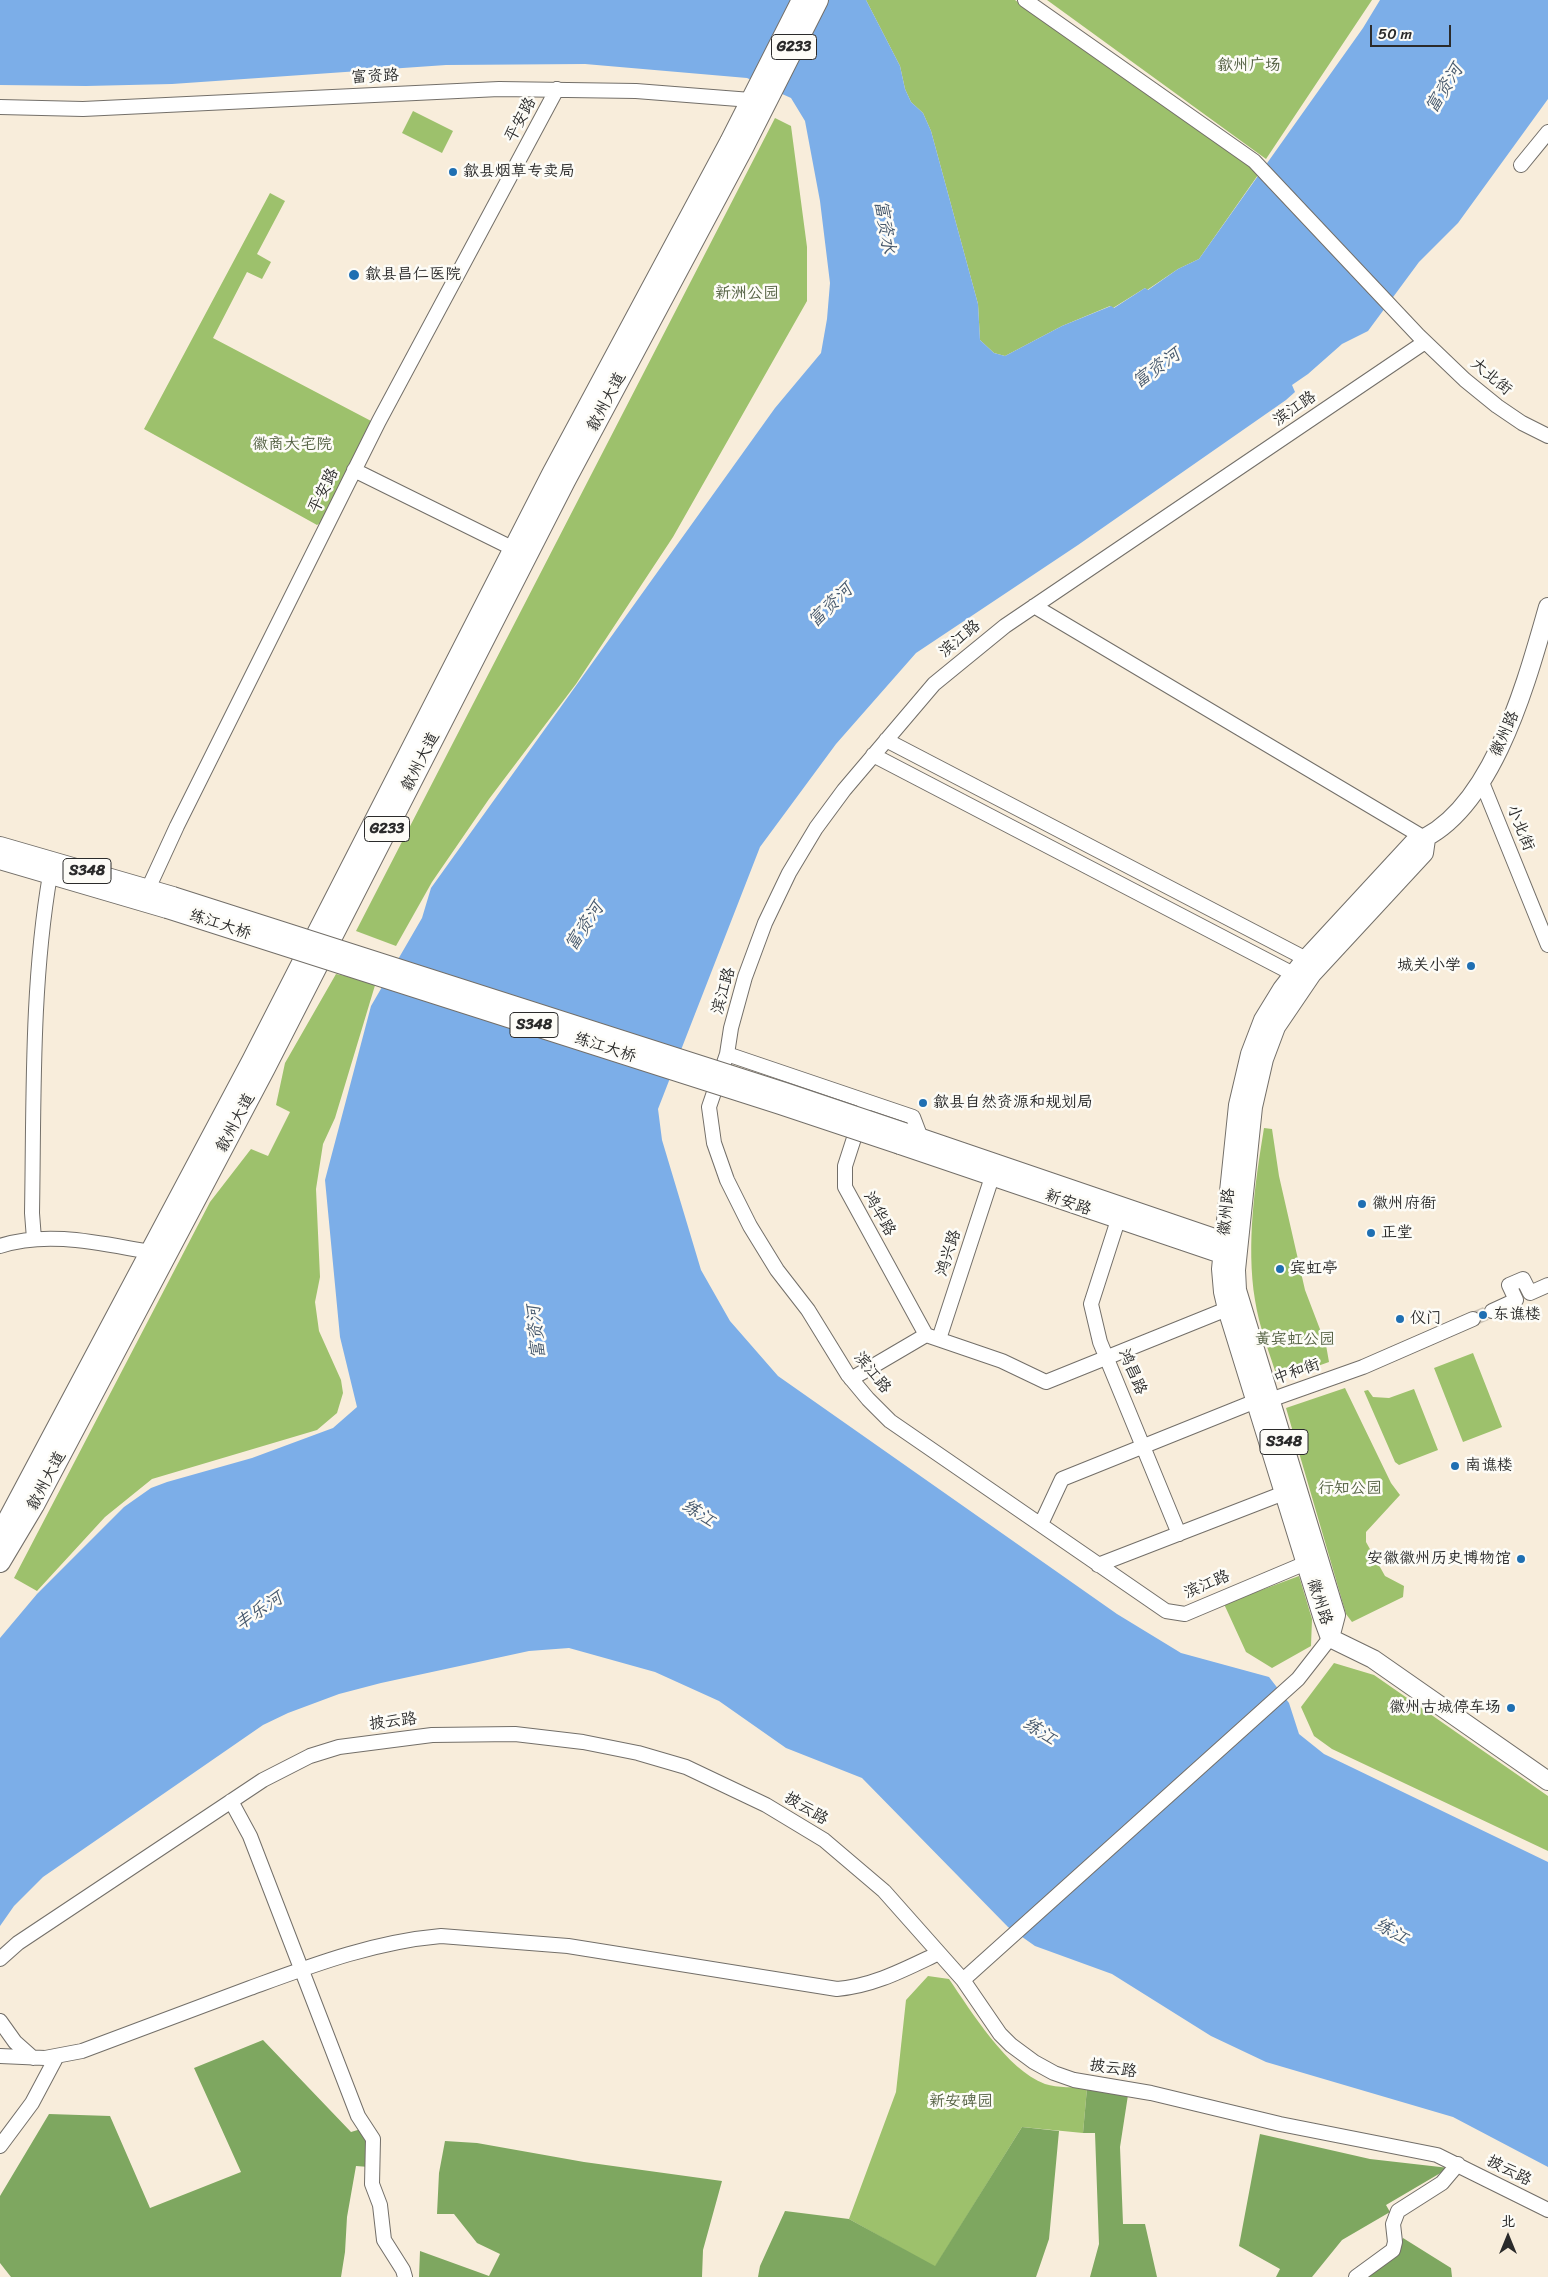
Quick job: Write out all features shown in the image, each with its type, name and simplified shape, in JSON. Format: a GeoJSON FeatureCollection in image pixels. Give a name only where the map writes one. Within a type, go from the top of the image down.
{"type":"FeatureCollection","features":[{"type":"Feature","properties":{"kind":"highway","name":"G233"},"geometry":{"type":"LineString","coordinates":[[759,95],[802,0]]}},
{"type":"Feature","properties":{"kind":"highway","name":"G233"},"geometry":{"type":"LineString","coordinates":[[759,95],[818,0]]}},
{"type":"Feature","properties":{"kind":"highway","name":"歙州大道"},"geometry":{"type":"LineString","coordinates":[[0,1535],[252,1061],[514,549],[759,95]]}},
{"type":"Feature","properties":{"kind":"highway","name":"歙州大道"},"geometry":{"type":"LineString","coordinates":[[0,1562],[34,1505],[265,1068],[565,481],[759,95]]}},
{"type":"Feature","properties":{"kind":"main road","name":"徽州路"},"geometry":{"type":"LineString","coordinates":[[1548,607],[1516,710],[1498,751],[1481,780],[1450,820],[1426,839],[1413,843],[1263,1020],[1245,1072],[1238,1105],[1231,1250],[1237,1290],[1284,1493],[1322,1619],[1330,1638],[1373,1659],[1548,1781]]}},
{"type":"Feature","properties":{"kind":"main road","name":"S348"},"geometry":{"type":"LineString","coordinates":[[0,846],[148,889],[170,902]]}},
{"type":"Feature","properties":{"kind":"main road","name":"S348"},"geometry":{"type":"LineString","coordinates":[[0,860],[50,875],[170,902]]}},
{"type":"Feature","properties":{"kind":"main road","name":"练江大桥"},"geometry":{"type":"LineString","coordinates":[[170,902],[780,1104],[902,1139]]}},
{"type":"Feature","properties":{"kind":"main road","name":"新安路"},"geometry":{"type":"LineString","coordinates":[[902,1139],[921,1138],[1231,1250]]}},
{"type":"Feature","properties":{"kind":"main road","name":"新安路"},"geometry":{"type":"LineString","coordinates":[[902,1139],[992,1177],[1118,1220],[1231,1250]]}},
{"type":"Feature","properties":{"kind":"main road","name":"徽州路"},"geometry":{"type":"LineString","coordinates":[[1231,1250],[1222,1281],[1227,1309],[1263,1401],[1336,1615],[1330,1638]]}},
{"type":"Feature","properties":{"kind":"street","name":"大北街"},"geometry":{"type":"LineString","coordinates":[[1025,0],[1254,161],[1421,339],[1497,406],[1522,424],[1548,436]]}},
{"type":"Feature","properties":{"kind":"street","name":"富资路"},"geometry":{"type":"LineString","coordinates":[[0,107],[82,108],[449,91],[557,89],[759,95]]}},
{"type":"Feature","properties":{"kind":"street","name":"平安路"},"geometry":{"type":"LineString","coordinates":[[148,889],[177,826],[354,470],[557,89]]}},
{"type":"Feature","properties":{"kind":"street"},"geometry":{"type":"LineString","coordinates":[[1521,165],[1548,132]]}},
{"type":"Feature","properties":{"kind":"street","name":"滨江路"},"geometry":{"type":"LineString","coordinates":[[1306,1563],[1185,1614],[1166,1611],[1150,1602],[890,1420],[851,1379],[808,1310],[763,1248],[727,1180],[714,1143],[710,1107],[727,1054],[731,1028],[745,977],[776,897],[816,828],[886,740],[934,684],[996,632],[1421,339]]}},
{"type":"Feature","properties":{"kind":"street"},"geometry":{"type":"LineString","coordinates":[[354,470],[514,549]]}},
{"type":"Feature","properties":{"kind":"street"},"geometry":{"type":"LineString","coordinates":[[1034,606],[1426,839]]}},
{"type":"Feature","properties":{"kind":"street"},"geometry":{"type":"LineString","coordinates":[[886,740],[1313,962]]}},
{"type":"Feature","properties":{"kind":"street"},"geometry":{"type":"LineString","coordinates":[[874,755],[1300,978]]}},
{"type":"Feature","properties":{"kind":"street","name":"小北街"},"geometry":{"type":"LineString","coordinates":[[1481,780],[1548,945]]}},
{"type":"Feature","properties":{"kind":"street"},"geometry":{"type":"LineString","coordinates":[[34,1239],[32,1213],[36,1026],[46,899],[50,875]]}},
{"type":"Feature","properties":{"kind":"street"},"geometry":{"type":"LineString","coordinates":[[727,1054],[913,1117],[921,1138]]}},
{"type":"Feature","properties":{"kind":"street","name":"鸿华路"},"geometry":{"type":"LineString","coordinates":[[866,1101],[845,1166],[845,1187],[933,1337]]}},
{"type":"Feature","properties":{"kind":"street","name":"鸿兴路"},"geometry":{"type":"LineString","coordinates":[[933,1337],[992,1177]]}},
{"type":"Feature","properties":{"kind":"street","name":"鸿昌路"},"geometry":{"type":"LineString","coordinates":[[1118,1220],[1091,1304],[1095,1327],[1179,1534]]}},
{"type":"Feature","properties":{"kind":"street"},"geometry":{"type":"LineString","coordinates":[[0,1246],[34,1239],[61,1239],[152,1252]]}},
{"type":"Feature","properties":{"kind":"street"},"geometry":{"type":"LineString","coordinates":[[1492,1311],[1516,1300],[1509,1285],[1523,1278],[1530,1293],[1548,1285]]}},
{"type":"Feature","properties":{"kind":"street"},"geometry":{"type":"LineString","coordinates":[[851,1379],[933,1337],[1002,1361],[1046,1382],[1227,1309]]}},
{"type":"Feature","properties":{"kind":"street","name":"中和街"},"geometry":{"type":"LineString","coordinates":[[1041,1524],[1062,1479],[1263,1401],[1363,1367],[1473,1319]]}},
{"type":"Feature","properties":{"kind":"street"},"geometry":{"type":"LineString","coordinates":[[1098,1564],[1284,1493]]}},
{"type":"Feature","properties":{"kind":"street"},"geometry":{"type":"LineString","coordinates":[[963,1980],[1298,1680],[1330,1638]]}},
{"type":"Feature","properties":{"kind":"street","name":"披云路"},"geometry":{"type":"LineString","coordinates":[[0,1959],[18,1943],[263,1780],[296,1762],[324,1751],[370,1742],[432,1735],[490,1733],[551,1737],[614,1748],[686,1767],[740,1791],[824,1840],[865,1873],[939,1953],[963,1980],[1000,2034],[1034,2062],[1064,2077],[1151,2093],[1280,2124],[1427,2152],[1458,2164],[1548,2210]]}},
{"type":"Feature","properties":{"kind":"street"},"geometry":{"type":"LineString","coordinates":[[231,1802],[250,1836],[358,2116],[373,2139],[372,2184],[380,2205],[384,2240],[403,2270],[405,2277]]}},
{"type":"Feature","properties":{"kind":"street"},"geometry":{"type":"LineString","coordinates":[[0,2056],[34,2058],[82,2051],[350,1952],[385,1944],[441,1936],[568,1946],[836,1988],[859,1986],[880,1980],[939,1953]]}},
{"type":"Feature","properties":{"kind":"street"},"geometry":{"type":"LineString","coordinates":[[0,2021],[15,2042],[34,2058]]}},
{"type":"Feature","properties":{"kind":"street"},"geometry":{"type":"LineString","coordinates":[[0,2146],[32,2103],[58,2056]]}},
{"type":"Feature","properties":{"kind":"street"},"geometry":{"type":"LineString","coordinates":[[1356,2277],[1393,2250],[1396,2242],[1393,2224],[1398,2211],[1442,2183],[1458,2164]]}},
{"type":"Feature","properties":{"kind":"green space"},"geometry":{"type":"Polygon","coordinates":[[[866,0],[1015,0],[1251,165],[1258,175],[1199,259],[1178,269],[1147,290],[1145,288],[1113,308],[1110,306],[1062,326],[1005,356],[994,353],[980,340],[978,304],[931,131],[923,113],[911,102],[905,89],[900,66],[866,0]]]}},
{"type":"Feature","properties":{"kind":"green space","name":"歙州广场"},"geometry":{"type":"Polygon","coordinates":[[[1047,0],[1372,0],[1266,159],[1047,0]]]}},
{"type":"Feature","properties":{"kind":"green space"},"geometry":{"type":"Polygon","coordinates":[[[413,111],[453,131],[442,153],[402,133],[413,111]]]}},
{"type":"Feature","properties":{"kind":"green space","name":"新洲公园"},"geometry":{"type":"Polygon","coordinates":[[[775,118],[791,126],[807,247],[807,301],[673,537],[576,684],[489,799],[432,882],[396,946],[356,931],[775,118]]]}},
{"type":"Feature","properties":{"kind":"green space","name":"徽商大宅院"},"geometry":{"type":"Polygon","coordinates":[[[270,193],[285,201],[257,254],[271,262],[262,279],[247,272],[213,338],[373,422],[323,521],[317,525],[144,429],[270,193]]]}},
{"type":"Feature","properties":{"kind":"green space"},"geometry":{"type":"Polygon","coordinates":[[[336,974],[376,982],[335,1118],[323,1144],[316,1189],[320,1277],[315,1302],[319,1331],[341,1380],[343,1393],[337,1413],[317,1430],[152,1479],[105,1517],[37,1591],[14,1578],[210,1202],[251,1149],[268,1156],[290,1112],[276,1105],[285,1063],[336,974]]]}},
{"type":"Feature","properties":{"kind":"green space","name":"黄宾虹公园"},"geometry":{"type":"Polygon","coordinates":[[[1264,1128],[1272,1129],[1279,1176],[1305,1290],[1326,1345],[1329,1362],[1278,1380],[1259,1320],[1252,1279],[1253,1214],[1264,1128]]]}},
{"type":"Feature","properties":{"kind":"green space"},"geometry":{"type":"Polygon","coordinates":[[[1473,1353],[1502,1427],[1463,1442],[1434,1368],[1473,1353]]]}},
{"type":"Feature","properties":{"kind":"green space","name":"行知公园"},"geometry":{"type":"Polygon","coordinates":[[[1345,1388],[1391,1483],[1400,1495],[1366,1532],[1366,1542],[1385,1576],[1404,1586],[1403,1597],[1352,1622],[1346,1614],[1286,1408],[1345,1388]]]}},
{"type":"Feature","properties":{"kind":"green space"},"geometry":{"type":"Polygon","coordinates":[[[1414,1389],[1438,1450],[1399,1465],[1395,1462],[1364,1391],[1368,1390],[1373,1397],[1389,1398],[1414,1389]]]}},
{"type":"Feature","properties":{"kind":"green space"},"geometry":{"type":"Polygon","coordinates":[[[1299,1576],[1312,1619],[1311,1646],[1272,1668],[1246,1652],[1224,1604],[1299,1576]]]}},
{"type":"Feature","properties":{"kind":"green space"},"geometry":{"type":"Polygon","coordinates":[[[1334,1663],[1374,1675],[1548,1796],[1548,1851],[1332,1749],[1314,1736],[1301,1707],[1334,1663]]]}},
{"type":"Feature","properties":{"kind":"green space","name":"新安碑园"},"geometry":{"type":"Polygon","coordinates":[[[928,1976],[949,1979],[991,2038],[1017,2066],[1031,2077],[1050,2085],[1087,2088],[1083,2133],[1022,2127],[935,2267],[849,2219],[896,2092],[906,2000],[928,1976]]]}},
{"type":"Feature","properties":{"kind":"green space"},"geometry":{"type":"Polygon","coordinates":[[[263,2040],[351,2132],[371,2126],[369,2167],[356,2166],[347,2217],[341,2277],[11,2277],[0,2263],[0,2196],[49,2114],[110,2116],[150,2208],[241,2172],[194,2068],[263,2040]]]}},
{"type":"Feature","properties":{"kind":"green space"},"geometry":{"type":"Polygon","coordinates":[[[1087,2088],[1128,2095],[1120,2147],[1123,2224],[1145,2224],[1157,2277],[1090,2277],[1099,2244],[1095,2133],[1083,2133],[1087,2088]]]}},
{"type":"Feature","properties":{"kind":"green space"},"geometry":{"type":"Polygon","coordinates":[[[1022,2127],[1059,2131],[1049,2239],[1036,2277],[758,2277],[760,2266],[785,2211],[849,2219],[935,2266],[1022,2127]]]}},
{"type":"Feature","properties":{"kind":"green space"},"geometry":{"type":"Polygon","coordinates":[[[1260,2134],[1370,2159],[1449,2168],[1386,2205],[1390,2212],[1342,2240],[1312,2277],[1276,2277],[1280,2269],[1239,2246],[1260,2134]]]}},
{"type":"Feature","properties":{"kind":"green space"},"geometry":{"type":"Polygon","coordinates":[[[445,2141],[477,2143],[584,2162],[722,2181],[703,2250],[702,2277],[419,2277],[420,2251],[489,2276],[500,2254],[477,2243],[454,2214],[437,2214],[439,2173],[445,2141]]]}},
{"type":"Feature","properties":{"kind":"green space"},"geometry":{"type":"Polygon","coordinates":[[[1403,2238],[1451,2268],[1452,2277],[1366,2277],[1394,2257],[1403,2238]]]}},
{"type":"Feature","properties":{"kind":"water"},"geometry":{"type":"Polygon","coordinates":[[[0,0],[866,0],[900,66],[905,89],[911,102],[923,113],[931,131],[978,304],[980,340],[994,353],[1005,356],[1062,326],[1111,306],[1114,308],[1145,288],[1148,290],[1178,269],[1199,259],[1363,28],[1380,0],[1548,0],[1548,99],[1458,223],[1419,262],[1368,331],[1342,344],[1308,374],[1292,385],[1295,392],[1286,400],[1078,545],[916,653],[836,744],[760,847],[658,1109],[662,1140],[701,1270],[730,1321],[778,1376],[1117,1614],[1181,1653],[1269,1677],[1289,1703],[1299,1734],[1324,1754],[1548,1862],[1548,2167],[1453,2117],[1266,2062],[1211,2036],[1112,1974],[1035,1946],[1008,1927],[862,1778],[786,1748],[719,1701],[655,1672],[569,1648],[529,1651],[381,1683],[339,1694],[288,1713],[263,1725],[43,1877],[14,1906],[0,1926],[0,1638],[37,1594],[124,1507],[151,1488],[252,1458],[333,1428],[357,1407],[340,1337],[325,1180],[371,1006],[422,918],[431,888],[775,408],[821,353],[827,319],[830,283],[820,201],[805,121],[791,98],[747,78],[585,64],[446,65],[172,84],[0,85],[0,0]]]}},
{"type":"Feature","properties":{"kind":"tunnel"},"geometry":{"type":"LineString","coordinates":[[1473,1319],[1492,1311]]}},
{"type":"Feature","properties":{"kind":"place","name":"歙县烟草专卖局"},"geometry":{"type":"Point","coordinates":[453,172]}},
{"type":"Feature","properties":{"kind":"place","name":"歙县昌仁医院"},"geometry":{"type":"Point","coordinates":[354,275]}},
{"type":"Feature","properties":{"kind":"place","name":"城关小学"},"geometry":{"type":"Point","coordinates":[1471,966]}},
{"type":"Feature","properties":{"kind":"place","name":"歙县自然资源和规划局"},"geometry":{"type":"Point","coordinates":[923,1103]}},
{"type":"Feature","properties":{"kind":"place","name":"徽州府衙"},"geometry":{"type":"Point","coordinates":[1362,1204]}},
{"type":"Feature","properties":{"kind":"place","name":"正堂"},"geometry":{"type":"Point","coordinates":[1371,1233]}},
{"type":"Feature","properties":{"kind":"place","name":"宾虹亭"},"geometry":{"type":"Point","coordinates":[1280,1269]}},
{"type":"Feature","properties":{"kind":"place","name":"东谯楼"},"geometry":{"type":"Point","coordinates":[1483,1315]}},
{"type":"Feature","properties":{"kind":"place","name":"仪门"},"geometry":{"type":"Point","coordinates":[1400,1319]}},
{"type":"Feature","properties":{"kind":"place","name":"南谯楼"},"geometry":{"type":"Point","coordinates":[1455,1466]}},
{"type":"Feature","properties":{"kind":"place","name":"安徽徽州历史博物馆"},"geometry":{"type":"Point","coordinates":[1521,1559]}},
{"type":"Feature","properties":{"kind":"place","name":"徽州古城停车场"},"geometry":{"type":"Point","coordinates":[1511,1708]}},
{"type":"Feature","properties":{"kind":"water label","name":"富资河"},"geometry":{"type":"Point","coordinates":[1445,89]}},
{"type":"Feature","properties":{"kind":"water label","name":"富资水"},"geometry":{"type":"Point","coordinates":[884,227]}},
{"type":"Feature","properties":{"kind":"water label","name":"富资河"},"geometry":{"type":"Point","coordinates":[1157,369]}},
{"type":"Feature","properties":{"kind":"water label","name":"富资河"},"geometry":{"type":"Point","coordinates":[831,606]}},
{"type":"Feature","properties":{"kind":"water label","name":"富资河"},"geometry":{"type":"Point","coordinates":[585,927]}},
{"type":"Feature","properties":{"kind":"water label","name":"富资河"},"geometry":{"type":"Point","coordinates":[537,1332]}},
{"type":"Feature","properties":{"kind":"water label","name":"练江"},"geometry":{"type":"Point","coordinates":[698,1514]}},
{"type":"Feature","properties":{"kind":"water label","name":"丰乐河"},"geometry":{"type":"Point","coordinates":[259,1612]}},
{"type":"Feature","properties":{"kind":"water label","name":"练江"},"geometry":{"type":"Point","coordinates":[1039,1732]}},
{"type":"Feature","properties":{"kind":"water label","name":"练江"},"geometry":{"type":"Point","coordinates":[1391,1932]}}]}
